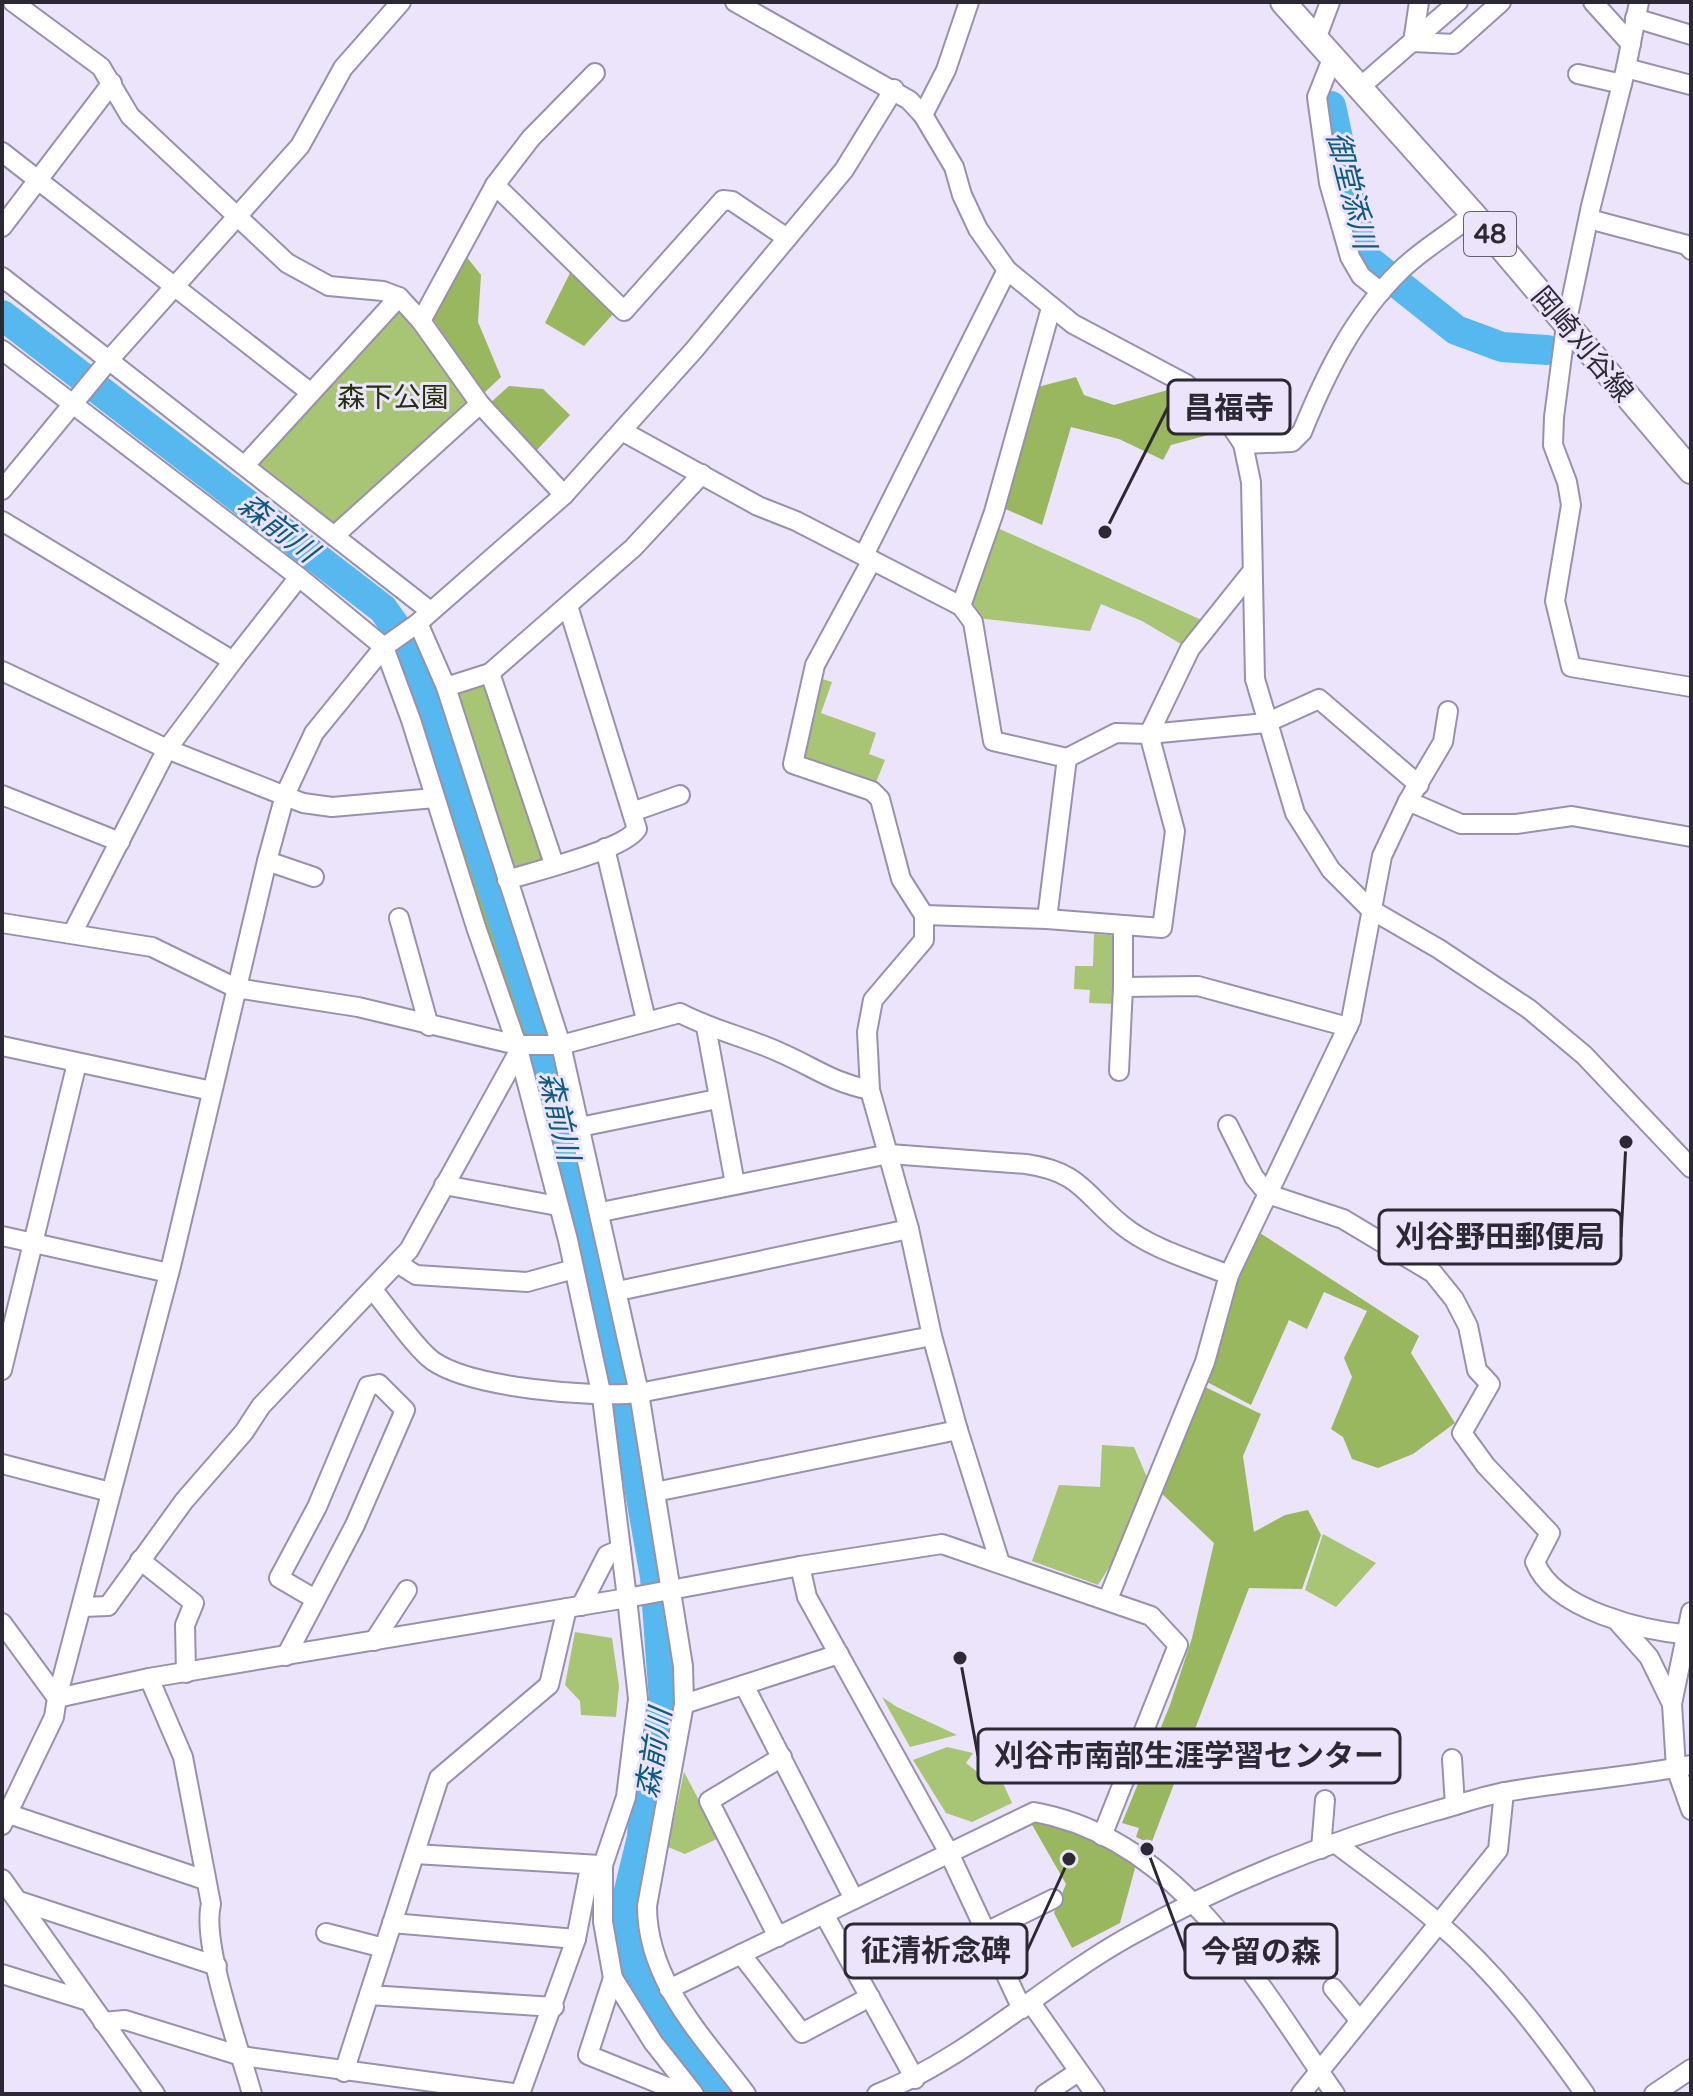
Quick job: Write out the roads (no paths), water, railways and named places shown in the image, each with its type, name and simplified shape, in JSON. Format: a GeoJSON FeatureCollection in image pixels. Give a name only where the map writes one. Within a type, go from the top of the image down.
{"type":"FeatureCollection","features":[{"type":"Feature","properties":{"kind":"main road","name":"岡崎刈谷線"},"geometry":{"type":"LineString","coordinates":[[1292,7],[1332,59],[1473,214],[1691,471]]}},
{"type":"Feature","properties":{"kind":"street"},"geometry":{"type":"LineString","coordinates":[[13,2],[101,67],[130,116],[287,263],[329,286],[383,291],[399,297],[421,321],[480,404],[564,495]]}},
{"type":"Feature","properties":{"kind":"street"},"geometry":{"type":"LineString","coordinates":[[2,490],[109,360],[300,146],[343,68],[401,2]]}},
{"type":"Feature","properties":{"kind":"street"},"geometry":{"type":"LineString","coordinates":[[735,2],[894,89],[923,115],[954,167],[962,195],[978,229],[1007,270],[1051,308],[1186,384],[1231,426],[1243,444],[1251,482],[1250,574],[1255,679],[1266,723],[1306,835],[1331,870],[1370,909],[1439,949],[1529,1009],[1584,1055],[1691,1168]]}},
{"type":"Feature","properties":{"kind":"street"},"geometry":{"type":"LineString","coordinates":[[923,115],[946,70],[969,2]]}},
{"type":"Feature","properties":{"kind":"street"},"geometry":{"type":"LineString","coordinates":[[1316,39],[1330,2]]}},
{"type":"Feature","properties":{"kind":"street"},"geometry":{"type":"LineString","coordinates":[[1413,42],[1419,2]]}},
{"type":"Feature","properties":{"kind":"street"},"geometry":{"type":"LineString","coordinates":[[1359,88],[1458,2]]}},
{"type":"Feature","properties":{"kind":"street"},"geometry":{"type":"LineString","coordinates":[[1413,42],[1454,44],[1501,2]]}},
{"type":"Feature","properties":{"kind":"street"},"geometry":{"type":"LineString","coordinates":[[1593,2],[1631,44]]}},
{"type":"Feature","properties":{"kind":"street"},"geometry":{"type":"LineString","coordinates":[[1691,35],[1637,10],[1566,325],[1553,445],[1567,482],[1571,505],[1555,601],[1571,667],[1691,687]]}},
{"type":"Feature","properties":{"kind":"street"},"geometry":{"type":"LineString","coordinates":[[1332,59],[1317,97],[1329,183],[1350,257],[1361,276],[1381,292]]}},
{"type":"Feature","properties":{"kind":"street"},"geometry":{"type":"LineString","coordinates":[[421,321],[495,185],[531,138],[595,73]]}},
{"type":"Feature","properties":{"kind":"street"},"geometry":{"type":"LineString","coordinates":[[1578,74],[1624,76],[1691,85]]}},
{"type":"Feature","properties":{"kind":"street"},"geometry":{"type":"LineString","coordinates":[[2,227],[112,83]]}},
{"type":"Feature","properties":{"kind":"street"},"geometry":{"type":"LineString","coordinates":[[205,1880],[5,1820],[54,1717],[169,1273],[285,795],[314,733],[384,647],[564,495],[844,170],[894,89]]}},
{"type":"Feature","properties":{"kind":"street"},"geometry":{"type":"LineString","coordinates":[[2,152],[311,393]]}},
{"type":"Feature","properties":{"kind":"street"},"geometry":{"type":"LineString","coordinates":[[495,185],[624,311],[723,200],[732,201],[787,238]]}},
{"type":"Feature","properties":{"kind":"street"},"geometry":{"type":"LineString","coordinates":[[1243,444],[1292,442],[1302,432],[1337,354],[1381,292],[1402,269],[1473,214]]}},
{"type":"Feature","properties":{"kind":"street"},"geometry":{"type":"LineString","coordinates":[[1589,219],[1687,245],[1691,250]]}},
{"type":"Feature","properties":{"kind":"street"},"geometry":{"type":"LineString","coordinates":[[1000,1563],[932,1336],[909,1229],[870,1090],[867,1032],[873,1000],[924,940],[924,915],[901,879],[880,799],[872,791],[793,764],[815,665],[1007,270]]}},
{"type":"Feature","properties":{"kind":"street"},"geometry":{"type":"LineString","coordinates":[[2,277],[246,464],[424,616],[561,1045],[601,1212],[639,1393],[683,1666],[684,1704],[647,1906],[647,1935],[669,1989],[746,2094]]}},
{"type":"Feature","properties":{"kind":"street"},"geometry":{"type":"LineString","coordinates":[[246,464],[399,297]]}},
{"type":"Feature","properties":{"kind":"street"},"geometry":{"type":"LineString","coordinates":[[961,606],[994,512],[1051,308]]}},
{"type":"Feature","properties":{"kind":"street"},"geometry":{"type":"LineString","coordinates":[[2,350],[299,577],[384,647],[411,720],[518,1049],[574,1269],[602,1397],[638,1699],[626,1797],[596,1866],[554,2007],[521,2094],[476,2091],[397,2075],[344,2072],[241,2056],[125,2020],[103,2022]]}},
{"type":"Feature","properties":{"kind":"street"},"geometry":{"type":"LineString","coordinates":[[334,536],[480,404]]}},
{"type":"Feature","properties":{"kind":"street"},"geometry":{"type":"LineString","coordinates":[[622,431],[758,506],[868,557],[961,606],[973,622],[993,741],[1067,758],[1116,733],[1149,734],[1266,723],[1319,699],[1413,793],[1461,824],[1516,824],[1572,816],[1691,837]]}},
{"type":"Feature","properties":{"kind":"street"},"geometry":{"type":"LineString","coordinates":[[446,687],[490,673],[633,548],[702,474]]}},
{"type":"Feature","properties":{"kind":"street"},"geometry":{"type":"LineString","coordinates":[[2,521],[233,661]]}},
{"type":"Feature","properties":{"kind":"street"},"geometry":{"type":"LineString","coordinates":[[924,915],[1047,919],[1162,928],[1175,831],[1149,734],[1190,649],[1250,574]]}},
{"type":"Feature","properties":{"kind":"street"},"geometry":{"type":"LineString","coordinates":[[73,932],[167,749],[299,577]]}},
{"type":"Feature","properties":{"kind":"street"},"geometry":{"type":"LineString","coordinates":[[507,880],[605,848],[633,836],[637,829],[568,606]]}},
{"type":"Feature","properties":{"kind":"street"},"geometry":{"type":"LineString","coordinates":[[2,671],[167,749],[303,803],[332,807],[435,798]]}},
{"type":"Feature","properties":{"kind":"street"},"geometry":{"type":"LineString","coordinates":[[490,673],[554,864]]}},
{"type":"Feature","properties":{"kind":"street"},"geometry":{"type":"LineString","coordinates":[[1108,1599],[1205,1362],[1229,1275],[1348,1027],[1372,923],[1370,909],[1382,856],[1443,742],[1448,711]]}},
{"type":"Feature","properties":{"kind":"street"},"geometry":{"type":"LineString","coordinates":[[1047,919],[1067,758]]}},
{"type":"Feature","properties":{"kind":"street"},"geometry":{"type":"LineString","coordinates":[[2,795],[120,842]]}},
{"type":"Feature","properties":{"kind":"street"},"geometry":{"type":"LineString","coordinates":[[632,812],[680,795]]}},
{"type":"Feature","properties":{"kind":"street"},"geometry":{"type":"LineString","coordinates":[[605,848],[646,1020]]}},
{"type":"Feature","properties":{"kind":"street"},"geometry":{"type":"LineString","coordinates":[[267,861],[314,877]]}},
{"type":"Feature","properties":{"kind":"street"},"geometry":{"type":"LineString","coordinates":[[399,918],[429,1026]]}},
{"type":"Feature","properties":{"kind":"street"},"geometry":{"type":"LineString","coordinates":[[2,923],[152,947],[236,988],[358,1007],[518,1049],[561,1045],[680,1013],[706,1027],[776,1050],[841,1084],[870,1090]]}},
{"type":"Feature","properties":{"kind":"street"},"geometry":{"type":"LineString","coordinates":[[1119,1071],[1123,926]]}},
{"type":"Feature","properties":{"kind":"street"},"geometry":{"type":"LineString","coordinates":[[1123,987],[1198,986],[1348,1027]]}},
{"type":"Feature","properties":{"kind":"street"},"geometry":{"type":"LineString","coordinates":[[706,1027],[735,1184]]}},
{"type":"Feature","properties":{"kind":"street"},"geometry":{"type":"LineString","coordinates":[[2,1046],[212,1091]]}},
{"type":"Feature","properties":{"kind":"street"},"geometry":{"type":"LineString","coordinates":[[83,1607],[108,1606],[184,1501],[244,1432],[261,1406],[409,1250],[518,1049]]}},
{"type":"Feature","properties":{"kind":"street"},"geometry":{"type":"LineString","coordinates":[[2,1370],[77,1063]]}},
{"type":"Feature","properties":{"kind":"street"},"geometry":{"type":"LineString","coordinates":[[580,1127],[717,1099]]}},
{"type":"Feature","properties":{"kind":"street"},"geometry":{"type":"LineString","coordinates":[[1228,1125],[1254,1177],[1268,1194],[1370,1232],[1433,1273],[1454,1299],[1468,1326],[1477,1370],[1490,1384],[1462,1433],[1486,1466],[1550,1533],[1535,1562],[1541,1578],[1559,1593],[1617,1621],[1689,1635]]}},
{"type":"Feature","properties":{"kind":"street"},"geometry":{"type":"LineString","coordinates":[[601,1212],[889,1154],[1048,1167],[1091,1192],[1123,1226],[1164,1248],[1229,1275]]}},
{"type":"Feature","properties":{"kind":"street"},"geometry":{"type":"LineString","coordinates":[[444,1185],[558,1206]]}},
{"type":"Feature","properties":{"kind":"street"},"geometry":{"type":"LineString","coordinates":[[618,1291],[909,1229]]}},
{"type":"Feature","properties":{"kind":"street"},"geometry":{"type":"LineString","coordinates":[[2,1236],[169,1273]]}},
{"type":"Feature","properties":{"kind":"street"},"geometry":{"type":"LineString","coordinates":[[397,1263],[416,1275],[527,1282],[574,1269]]}},
{"type":"Feature","properties":{"kind":"street"},"geometry":{"type":"LineString","coordinates":[[373,1290],[433,1361],[489,1382],[602,1397],[639,1393],[932,1336]]}},
{"type":"Feature","properties":{"kind":"street"},"geometry":{"type":"LineString","coordinates":[[286,1656],[355,1525],[405,1410],[379,1384],[368,1386],[317,1507],[279,1578],[315,1599]]}},
{"type":"Feature","properties":{"kind":"street"},"geometry":{"type":"LineString","coordinates":[[655,1492],[958,1430]]}},
{"type":"Feature","properties":{"kind":"street"},"geometry":{"type":"LineString","coordinates":[[2,1464],[110,1492]]}},
{"type":"Feature","properties":{"kind":"street"},"geometry":{"type":"LineString","coordinates":[[57,1698],[149,1678],[942,1544],[1151,1616],[1178,1645],[1102,1836]]}},
{"type":"Feature","properties":{"kind":"street"},"geometry":{"type":"LineString","coordinates":[[344,2072],[439,1778],[549,1685],[574,1607],[607,1555],[621,1549]]}},
{"type":"Feature","properties":{"kind":"street"},"geometry":{"type":"LineString","coordinates":[[140,1560],[194,1603],[185,1625],[186,1673]]}},
{"type":"Feature","properties":{"kind":"street"},"geometry":{"type":"LineString","coordinates":[[800,1566],[807,1597],[949,1853],[1026,2006],[1095,2094]]}},
{"type":"Feature","properties":{"kind":"street"},"geometry":{"type":"LineString","coordinates":[[374,1641],[407,1590]]}},
{"type":"Feature","properties":{"kind":"street"},"geometry":{"type":"LineString","coordinates":[[1672,1704],[1689,1635],[1691,1612]]}},
{"type":"Feature","properties":{"kind":"street"},"geometry":{"type":"LineString","coordinates":[[1617,1621],[1649,1657],[1672,1704],[1691,1810]]}},
{"type":"Feature","properties":{"kind":"street"},"geometry":{"type":"LineString","coordinates":[[2,1623],[57,1698]]}},
{"type":"Feature","properties":{"kind":"street"},"geometry":{"type":"LineString","coordinates":[[684,1704],[839,1654]]}},
{"type":"Feature","properties":{"kind":"street"},"geometry":{"type":"LineString","coordinates":[[149,1678],[183,1757],[211,1904],[208,1917],[217,1966],[252,2094]]}},
{"type":"Feature","properties":{"kind":"street"},"geometry":{"type":"LineString","coordinates":[[744,1685],[854,1899]]}},
{"type":"Feature","properties":{"kind":"street"},"geometry":{"type":"LineString","coordinates":[[778,1937],[709,1801],[782,1757]]}},
{"type":"Feature","properties":{"kind":"street"},"geometry":{"type":"LineString","coordinates":[[1452,1759],[1455,1805]]}},
{"type":"Feature","properties":{"kind":"street"},"geometry":{"type":"LineString","coordinates":[[877,2094],[915,2079],[1126,1938],[1194,1903],[1328,1846],[1504,1792],[1684,1766]]}},
{"type":"Feature","properties":{"kind":"street"},"geometry":{"type":"LineString","coordinates":[[1301,2094],[1498,1850],[1504,1792]]}},
{"type":"Feature","properties":{"kind":"street"},"geometry":{"type":"LineString","coordinates":[[1325,1800],[1328,1846]]}},
{"type":"Feature","properties":{"kind":"street"},"geometry":{"type":"LineString","coordinates":[[669,1989],[1034,1812],[1051,1815],[1131,1849],[1194,1903],[1271,1997],[1335,2094]]}},
{"type":"Feature","properties":{"kind":"street"},"geometry":{"type":"LineString","coordinates":[[1328,1846],[1438,1923],[1495,1977],[1534,2022],[1585,2094]]}},
{"type":"Feature","properties":{"kind":"street"},"geometry":{"type":"LineString","coordinates":[[415,1854],[596,1866]]}},
{"type":"Feature","properties":{"kind":"street"},"geometry":{"type":"LineString","coordinates":[[596,1866],[613,1978],[653,2042],[694,2094]]}},
{"type":"Feature","properties":{"kind":"street"},"geometry":{"type":"LineString","coordinates":[[2,1879],[155,2094]]}},
{"type":"Feature","properties":{"kind":"street"},"geometry":{"type":"LineString","coordinates":[[988,1931],[1053,1899]]}},
{"type":"Feature","properties":{"kind":"street"},"geometry":{"type":"LineString","coordinates":[[19,1901],[217,1966]]}},
{"type":"Feature","properties":{"kind":"street"},"geometry":{"type":"LineString","coordinates":[[824,1914],[915,2079]]}},
{"type":"Feature","properties":{"kind":"street"},"geometry":{"type":"LineString","coordinates":[[392,1923],[576,1939]]}},
{"type":"Feature","properties":{"kind":"street"},"geometry":{"type":"LineString","coordinates":[[326,1933],[384,1948]]}},
{"type":"Feature","properties":{"kind":"street"},"geometry":{"type":"LineString","coordinates":[[741,1954],[802,2033],[870,1997]]}},
{"type":"Feature","properties":{"kind":"street"},"geometry":{"type":"LineString","coordinates":[[2,1974],[88,2001]]}},
{"type":"Feature","properties":{"kind":"street"},"geometry":{"type":"LineString","coordinates":[[613,1978],[588,2055],[685,2094]]}},
{"type":"Feature","properties":{"kind":"street"},"geometry":{"type":"LineString","coordinates":[[1333,1988],[1360,2021]]}},
{"type":"Feature","properties":{"kind":"street"},"geometry":{"type":"LineString","coordinates":[[369,1995],[554,2007]]}},
{"type":"Feature","properties":{"kind":"street"},"geometry":{"type":"LineString","coordinates":[[1654,2094],[1691,2069]]}},
{"type":"Feature","properties":{"kind":"street"},"geometry":{"type":"LineString","coordinates":[[1045,2094],[1078,2072]]}},
{"type":"Feature","properties":{"kind":"street"},"geometry":{"type":"LineString","coordinates":[[393,2094],[397,2075]]}},
{"type":"Feature","properties":{"kind":"waterway","name":"御堂添川"},"geometry":{"type":"LineString","coordinates":[[1331,106],[1363,256],[1456,330],[1502,347],[1547,350]]}},
{"type":"Feature","properties":{"kind":"waterway","name":"森前川"},"geometry":{"type":"LineString","coordinates":[[2,315],[383,609],[414,653],[539,1027],[620,1378],[655,1577],[664,1701],[644,1800],[642,1837],[625,1907],[624,1931],[631,1960],[698,2067],[722,2094]]}},
{"type":"Feature","properties":{"kind":"place","name":"昌福寺"},"geometry":{"type":"Point","coordinates":[1105,532]}},
{"type":"Feature","properties":{"kind":"place","name":"刈谷野田郵便局"},"geometry":{"type":"Point","coordinates":[1626,1142]}},
{"type":"Feature","properties":{"kind":"place","name":"刈谷市南部生涯学習センター"},"geometry":{"type":"Point","coordinates":[960,1658]}},
{"type":"Feature","properties":{"kind":"place","name":"今留の森"},"geometry":{"type":"Point","coordinates":[1147,1849]}},
{"type":"Feature","properties":{"kind":"place","name":"征清祈念碑"},"geometry":{"type":"Point","coordinates":[1069,1859]}},
{"type":"Feature","properties":{"kind":"park label","name":"森下公園"},"geometry":{"type":"Point","coordinates":[393,397]}}]}
